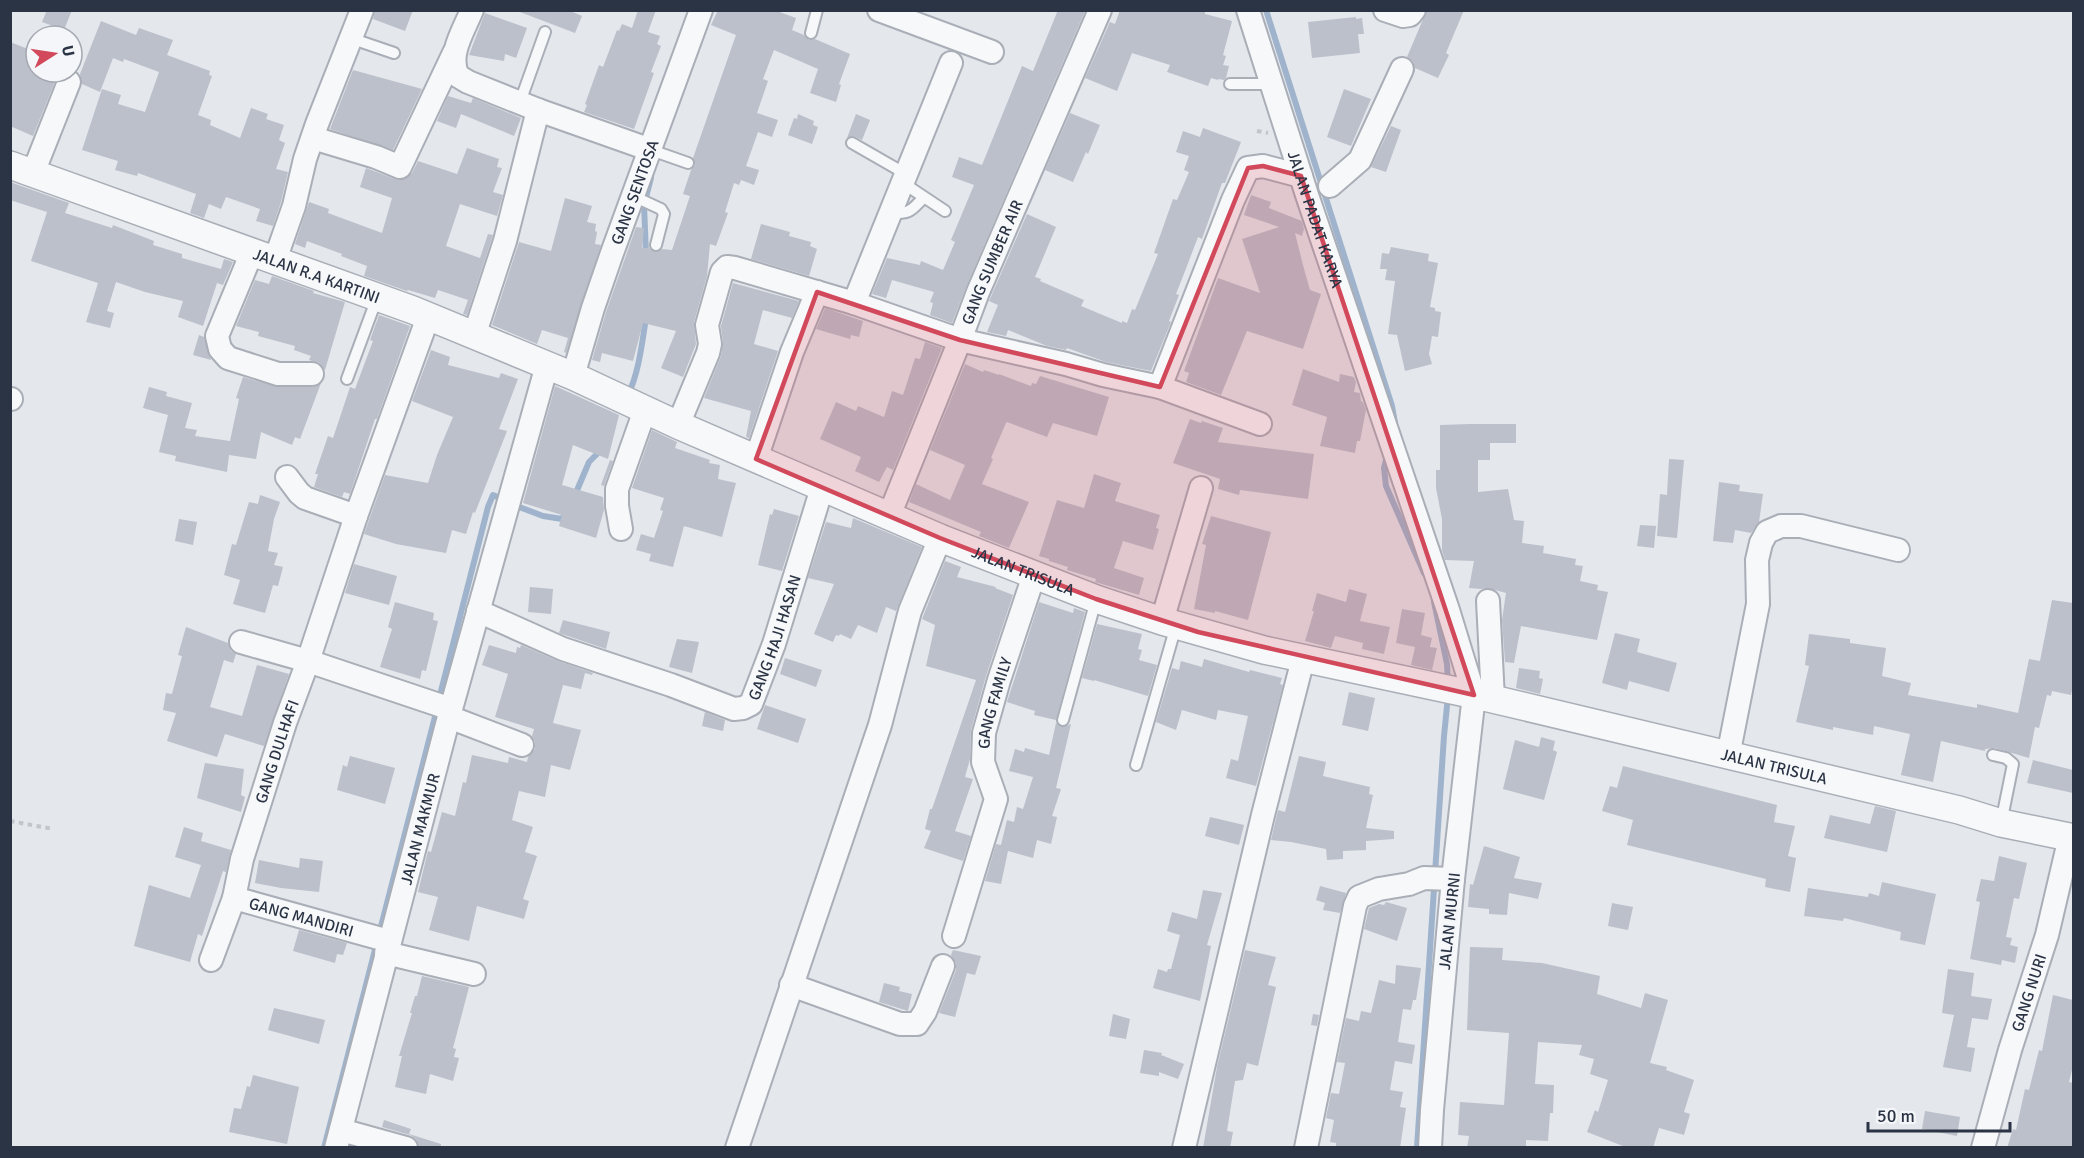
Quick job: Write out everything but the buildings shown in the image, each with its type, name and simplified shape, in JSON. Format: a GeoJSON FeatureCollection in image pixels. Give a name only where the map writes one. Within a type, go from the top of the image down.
{"type":"FeatureCollection","features":[{"type":"Feature","properties":{"kind":"street"},"geometry":{"type":"LineString","coordinates":[[312,374],[279,374],[228,358],[220,349],[217,336],[294,206],[305,159],[317,124],[349,38],[362,10]]}},
{"type":"Feature","properties":{"kind":"street"},"geometry":{"type":"LineString","coordinates":[[313,138],[376,157],[400,167],[472,10]]}},
{"type":"Feature","properties":{"kind":"street","name":"GANG SENTOSA"},"geometry":{"type":"LineString","coordinates":[[573,376],[596,301],[701,10]]}},
{"type":"Feature","properties":{"kind":"street"},"geometry":{"type":"LineString","coordinates":[[879,10],[992,52]]}},
{"type":"Feature","properties":{"kind":"street","name":"GANG SUMBER AIR"},"geometry":{"type":"LineString","coordinates":[[889,516],[990,262],[1100,10]]}},
{"type":"Feature","properties":{"kind":"street","name":"JALAN PADAT KARYA"},"geometry":{"type":"LineString","coordinates":[[1248,10],[1271,84],[1313,187],[1387,428],[1448,609],[1464,693]]}},
{"type":"Feature","properties":{"kind":"street"},"geometry":{"type":"LineString","coordinates":[[1385,10],[1403,16],[1410,15],[1414,10]]}},
{"type":"Feature","properties":{"kind":"street"},"geometry":{"type":"LineString","coordinates":[[455,51],[453,61],[458,75],[468,82],[651,150]]}},
{"type":"Feature","properties":{"kind":"street"},"geometry":{"type":"LineString","coordinates":[[854,303],[951,63]]}},
{"type":"Feature","properties":{"kind":"street"},"geometry":{"type":"LineString","coordinates":[[1160,387],[1233,200],[1248,168],[1263,166],[1313,187],[1360,160],[1401,69]]}},
{"type":"Feature","properties":{"kind":"street"},"geometry":{"type":"LineString","coordinates":[[17,171],[68,84]]}},
{"type":"Feature","properties":{"kind":"street"},"geometry":{"type":"LineString","coordinates":[[474,336],[505,241],[529,106]]}},
{"type":"Feature","properties":{"kind":"street","name":"JALAN R.A KARTINI"},"geometry":{"type":"LineString","coordinates":[[17,171],[377,297],[547,365],[632,403]]}},
{"type":"Feature","properties":{"kind":"street"},"geometry":{"type":"LineString","coordinates":[[678,425],[708,353],[710,344],[707,325],[722,272],[727,267],[854,303],[960,340],[1160,387],[1209,403],[1260,424]]}},
{"type":"Feature","properties":{"kind":"street"},"geometry":{"type":"LineString","coordinates":[[756,459],[792,352],[817,292]]}},
{"type":"Feature","properties":{"kind":"street","name":"GANG DULHAFI"},"geometry":{"type":"LineString","coordinates":[[210,960],[234,898],[242,859],[285,723],[356,516],[428,317]]}},
{"type":"Feature","properties":{"kind":"street","name":"JALAN MAKMUR"},"geometry":{"type":"LineString","coordinates":[[338,1139],[382,942],[442,709],[478,611],[547,365]]}},
{"type":"Feature","properties":{"kind":"street"},"geometry":{"type":"LineString","coordinates":[[621,529],[617,489],[632,403]]}},
{"type":"Feature","properties":{"kind":"street","name":"JALAN TRISULA"},"geometry":{"type":"LineString","coordinates":[[632,403],[940,538],[1096,599],[1169,624],[1303,659],[1464,693],[1959,810],[2001,823],[2072,837]]}},
{"type":"Feature","properties":{"kind":"street"},"geometry":{"type":"LineString","coordinates":[[287,477],[305,498],[356,516]]}},
{"type":"Feature","properties":{"kind":"street","name":"GANG HAJI HASAN"},"geometry":{"type":"LineString","coordinates":[[478,611],[563,649],[734,709],[744,708],[751,704],[774,644],[822,488]]}},
{"type":"Feature","properties":{"kind":"street"},"geometry":{"type":"LineString","coordinates":[[1169,624],[1201,488]]}},
{"type":"Feature","properties":{"kind":"street"},"geometry":{"type":"LineString","coordinates":[[1728,756],[1758,604],[1757,561],[1761,543],[1767,532],[1781,525],[1801,526],[1898,550]]}},
{"type":"Feature","properties":{"kind":"street"},"geometry":{"type":"LineString","coordinates":[[737,1148],[880,725],[910,611],[940,538]]}},
{"type":"Feature","properties":{"kind":"street","name":"GANG FAMILY"},"geometry":{"type":"LineString","coordinates":[[954,936],[996,798],[983,762],[984,733],[1034,575]]}},
{"type":"Feature","properties":{"kind":"street"},"geometry":{"type":"LineString","coordinates":[[1464,693],[1488,601]]}},
{"type":"Feature","properties":{"kind":"street"},"geometry":{"type":"LineString","coordinates":[[241,642],[308,661],[442,709],[522,745]]}},
{"type":"Feature","properties":{"kind":"street"},"geometry":{"type":"LineString","coordinates":[[1184,1148],[1263,815],[1303,659]]}},
{"type":"Feature","properties":{"kind":"street","name":"JALAN MURNI"},"geometry":{"type":"LineString","coordinates":[[1430,1148],[1440,878],[1464,693]]}},
{"type":"Feature","properties":{"kind":"street","name":"GANG NURI"},"geometry":{"type":"LineString","coordinates":[[1983,1148],[2010,1050],[2047,935],[2072,837]]}},
{"type":"Feature","properties":{"kind":"street"},"geometry":{"type":"LineString","coordinates":[[1305,1148],[1355,906],[1359,897],[1379,889],[1440,878]]}},
{"type":"Feature","properties":{"kind":"street","name":"GANG MANDIRI"},"geometry":{"type":"LineString","coordinates":[[234,898],[382,942],[474,974]]}},
{"type":"Feature","properties":{"kind":"street"},"geometry":{"type":"LineString","coordinates":[[791,985],[900,1024],[917,1024],[925,1012],[943,966]]}},
{"type":"Feature","properties":{"kind":"street"},"geometry":{"type":"LineString","coordinates":[[338,1139],[406,1148]]}},
{"type":"Feature","properties":{"kind":"lane"},"geometry":{"type":"LineString","coordinates":[[811,33],[818,10]]}},
{"type":"Feature","properties":{"kind":"lane"},"geometry":{"type":"LineString","coordinates":[[529,106],[545,32]]}},
{"type":"Feature","properties":{"kind":"lane"},"geometry":{"type":"LineString","coordinates":[[349,38],[394,53]]}},
{"type":"Feature","properties":{"kind":"lane"},"geometry":{"type":"LineString","coordinates":[[1230,84],[1271,84]]}},
{"type":"Feature","properties":{"kind":"lane"},"geometry":{"type":"LineString","coordinates":[[852,143],[904,178],[924,197],[945,212]]}},
{"type":"Feature","properties":{"kind":"lane"},"geometry":{"type":"LineString","coordinates":[[651,150],[688,163]]}},
{"type":"Feature","properties":{"kind":"lane"},"geometry":{"type":"LineString","coordinates":[[633,196],[661,209],[664,214],[656,245]]}},
{"type":"Feature","properties":{"kind":"lane"},"geometry":{"type":"LineString","coordinates":[[890,213],[904,214],[911,211],[924,197]]}},
{"type":"Feature","properties":{"kind":"lane"},"geometry":{"type":"LineString","coordinates":[[348,379],[377,297]]}},
{"type":"Feature","properties":{"kind":"lane"},"geometry":{"type":"LineString","coordinates":[[1062,720],[1096,599]]}},
{"type":"Feature","properties":{"kind":"lane"},"geometry":{"type":"LineString","coordinates":[[1136,765],[1169,624]]}},
{"type":"Feature","properties":{"kind":"lane"},"geometry":{"type":"LineString","coordinates":[[1993,755],[2006,758],[2013,764],[2001,823]]}},
{"type":"Feature","properties":{"kind":"path"},"geometry":{"type":"LineString","coordinates":[[10,821],[53,829]]}},
{"type":"Feature","properties":{"kind":"highlighted area"},"geometry":{"type":"Polygon","coordinates":[[[1263,166],[1301,176],[1474,695],[1198,632],[1096,599],[940,538],[756,459],[817,292],[960,340],[1160,387],[1248,168],[1263,166]]]}},
{"type":"Feature","properties":{"kind":"waterway"},"geometry":{"type":"LineString","coordinates":[[1266,10],[1392,406],[1395,423]]}},
{"type":"Feature","properties":{"kind":"waterway"},"geometry":{"type":"LineString","coordinates":[[646,254],[644,205],[651,178]]}},
{"type":"Feature","properties":{"kind":"waterway"},"geometry":{"type":"LineString","coordinates":[[628,395],[637,367],[646,318]]}},
{"type":"Feature","properties":{"kind":"waterway"},"geometry":{"type":"LineString","coordinates":[[575,495],[589,462],[601,450]]}},
{"type":"Feature","properties":{"kind":"waterway"},"geometry":{"type":"LineString","coordinates":[[1387,456],[1384,468],[1386,486],[1424,573]]}},
{"type":"Feature","properties":{"kind":"waterway"},"geometry":{"type":"LineString","coordinates":[[439,699],[488,507],[493,495],[504,500]]}},
{"type":"Feature","properties":{"kind":"waterway"},"geometry":{"type":"LineString","coordinates":[[514,505],[543,516],[562,519],[565,514]]}},
{"type":"Feature","properties":{"kind":"waterway"},"geometry":{"type":"LineString","coordinates":[[1434,602],[1447,664],[1448,683]]}},
{"type":"Feature","properties":{"kind":"waterway"},"geometry":{"type":"LineString","coordinates":[[1417,1148],[1448,696]]}},
{"type":"Feature","properties":{"kind":"waterway"},"geometry":{"type":"LineString","coordinates":[[324,1148],[437,709]]}}]}
